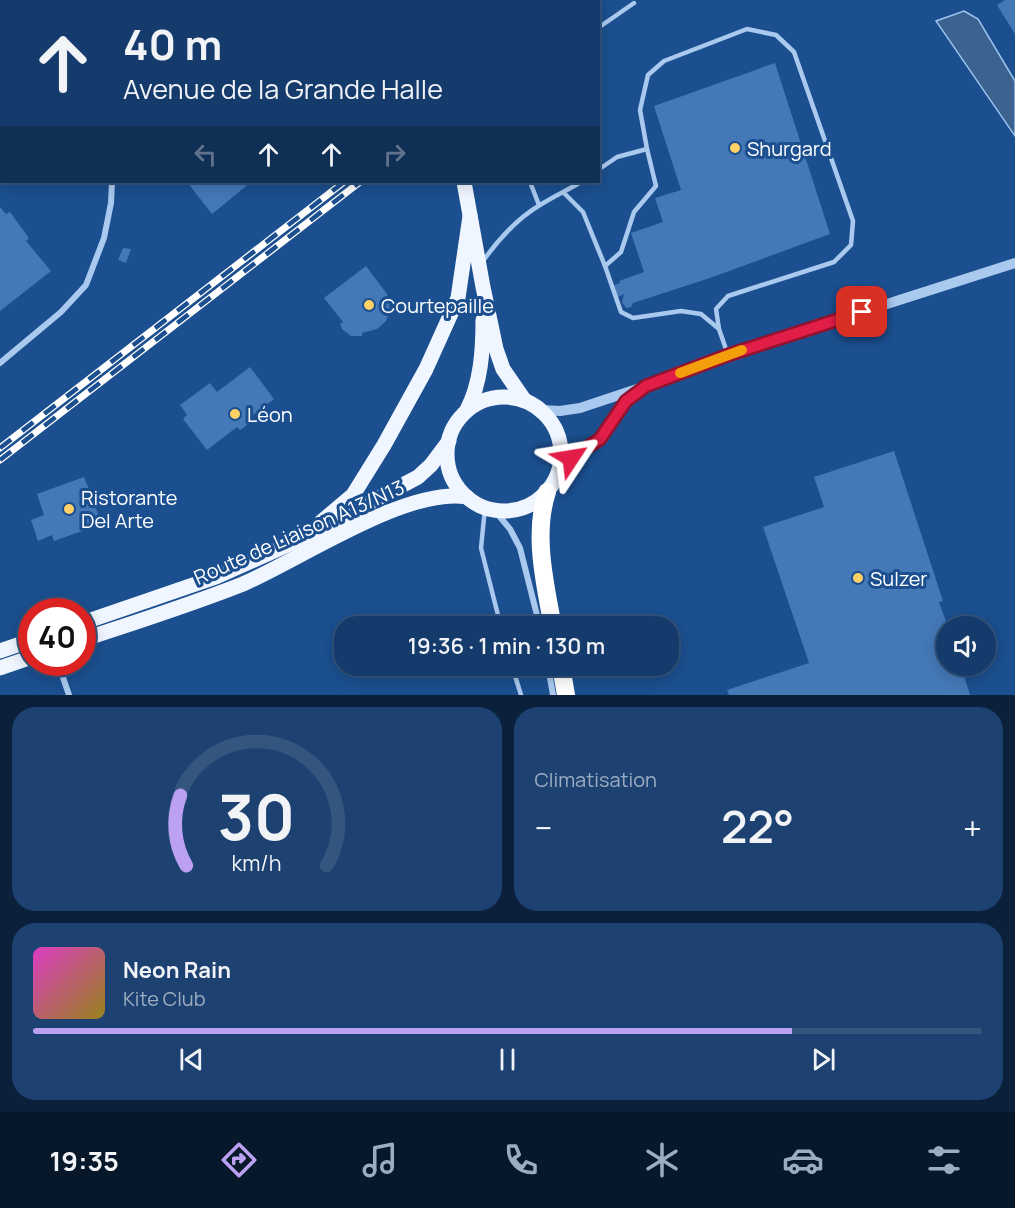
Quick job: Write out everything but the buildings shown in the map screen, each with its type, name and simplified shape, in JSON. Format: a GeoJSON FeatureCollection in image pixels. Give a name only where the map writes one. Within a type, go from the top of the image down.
{"type":"FeatureCollection","features":[{"type":"Feature","properties":{"kind":"highway"},"geometry":{"type":"LineString","coordinates":[[547,492],[543,505],[541,528],[546,588],[551,616]]}},
{"type":"Feature","properties":{"kind":"highway"},"geometry":{"type":"LineString","coordinates":[[563,676],[567,695]]}},
{"type":"Feature","properties":{"kind":"main road"},"geometry":{"type":"LineString","coordinates":[[464,183],[483,287],[500,361],[525,400]]}},
{"type":"Feature","properties":{"kind":"main road"},"geometry":{"type":"LineString","coordinates":[[301,539],[353,495],[426,369],[458,298],[470,216]]}},
{"type":"Feature","properties":{"kind":"main road"},"geometry":{"type":"LineString","coordinates":[[467,411],[475,391],[480,364],[483,287]]}},
{"type":"Feature","properties":{"kind":"main road"},"geometry":{"type":"LineString","coordinates":[[510,397],[525,400],[541,410],[558,434],[561,452],[559,470],[547,492],[532,504],[520,509],[490,509],[467,497],[451,475],[447,454],[449,441],[457,421],[480,402],[494,398],[510,397]]}},
{"type":"Feature","properties":{"kind":"main road","name":"Route de Liaison A13/N13"},"geometry":{"type":"LineString","coordinates":[[96,618],[216,576],[301,539],[418,477],[431,465],[449,441]]}},
{"type":"Feature","properties":{"kind":"main road","name":"Route de Liaison A13/N13"},"geometry":{"type":"LineString","coordinates":[[96,635],[244,583],[397,509],[444,497],[467,497]]}},
{"type":"Feature","properties":{"kind":"main road"},"geometry":{"type":"LineString","coordinates":[[0,651],[18,645]]}},
{"type":"Feature","properties":{"kind":"main road"},"geometry":{"type":"LineString","coordinates":[[0,668],[18,662]]}},
{"type":"Feature","properties":{"kind":"street"},"geometry":{"type":"LineString","coordinates":[[0,363],[61,312],[86,285],[104,238],[112,183]]}},
{"type":"Feature","properties":{"kind":"street"},"geometry":{"type":"LineString","coordinates":[[541,410],[560,411],[580,408],[728,355],[1015,263]]}},
{"type":"Feature","properties":{"kind":"street"},"geometry":{"type":"LineString","coordinates":[[559,470],[579,451],[600,439],[626,401],[646,386]]}},
{"type":"Feature","properties":{"kind":"street"},"geometry":{"type":"LineString","coordinates":[[490,509],[510,529],[520,548],[537,616]]}},
{"type":"Feature","properties":{"kind":"street"},"geometry":{"type":"LineString","coordinates":[[62,676],[69,695]]}},
{"type":"Feature","properties":{"kind":"street"},"geometry":{"type":"LineString","coordinates":[[550,676],[554,695]]}},
{"type":"Feature","properties":{"kind":"lane"},"geometry":{"type":"LineString","coordinates":[[600,27],[634,3]]}},
{"type":"Feature","properties":{"kind":"lane"},"geometry":{"type":"LineString","coordinates":[[605,266],[621,252],[634,212],[657,186],[640,110],[648,75],[664,62],[747,29],[776,35],[794,52],[853,221],[851,245],[834,262],[728,296],[716,309],[718,329],[728,355]]}},
{"type":"Feature","properties":{"kind":"lane"},"geometry":{"type":"LineString","coordinates":[[600,169],[617,157],[647,149]]}},
{"type":"Feature","properties":{"kind":"lane"},"geometry":{"type":"LineString","coordinates":[[530,183],[539,205]]}},
{"type":"Feature","properties":{"kind":"lane"},"geometry":{"type":"LineString","coordinates":[[479,266],[505,234],[539,205],[579,183]]}},
{"type":"Feature","properties":{"kind":"lane"},"geometry":{"type":"LineString","coordinates":[[564,193],[583,212],[621,312],[633,318],[681,311],[700,314],[718,329]]}},
{"type":"Feature","properties":{"kind":"lane"},"geometry":{"type":"LineString","coordinates":[[490,509],[481,548],[498,616]]}},
{"type":"Feature","properties":{"kind":"lane"},"geometry":{"type":"LineString","coordinates":[[515,676],[521,695]]}},
{"type":"Feature","properties":{"kind":"water"},"geometry":{"type":"Polygon","coordinates":[[[964,11],[978,19],[1015,81],[1015,136],[936,21],[964,11]]]}},
{"type":"Feature","properties":{"kind":"railway"},"geometry":{"type":"LineString","coordinates":[[0,448],[343,183]]}},
{"type":"Feature","properties":{"kind":"railway"},"geometry":{"type":"LineString","coordinates":[[0,460],[359,183]]}},
{"type":"Feature","properties":{"kind":"slow traffic"},"geometry":{"type":"LineString","coordinates":[[680,373],[742,350]]}},
{"type":"Feature","properties":{"kind":"place","name":"Shurgard"},"geometry":{"type":"Point","coordinates":[735,148]}},
{"type":"Feature","properties":{"kind":"place","name":"Courtepaille"},"geometry":{"type":"Point","coordinates":[369,305]}},
{"type":"Feature","properties":{"kind":"place","name":"Léon"},"geometry":{"type":"Point","coordinates":[235,414]}},
{"type":"Feature","properties":{"kind":"place","name":"Ristorante Del Arte"},"geometry":{"type":"Point","coordinates":[69,509]}},
{"type":"Feature","properties":{"kind":"place","name":"Sulzer"},"geometry":{"type":"Point","coordinates":[858,578]}},
{"type":"Feature","properties":{"kind":"route"},"geometry":{"type":"LineString","coordinates":[[571,458],[605,435],[630,396],[646,386],[728,355],[862,312]]}}]}
